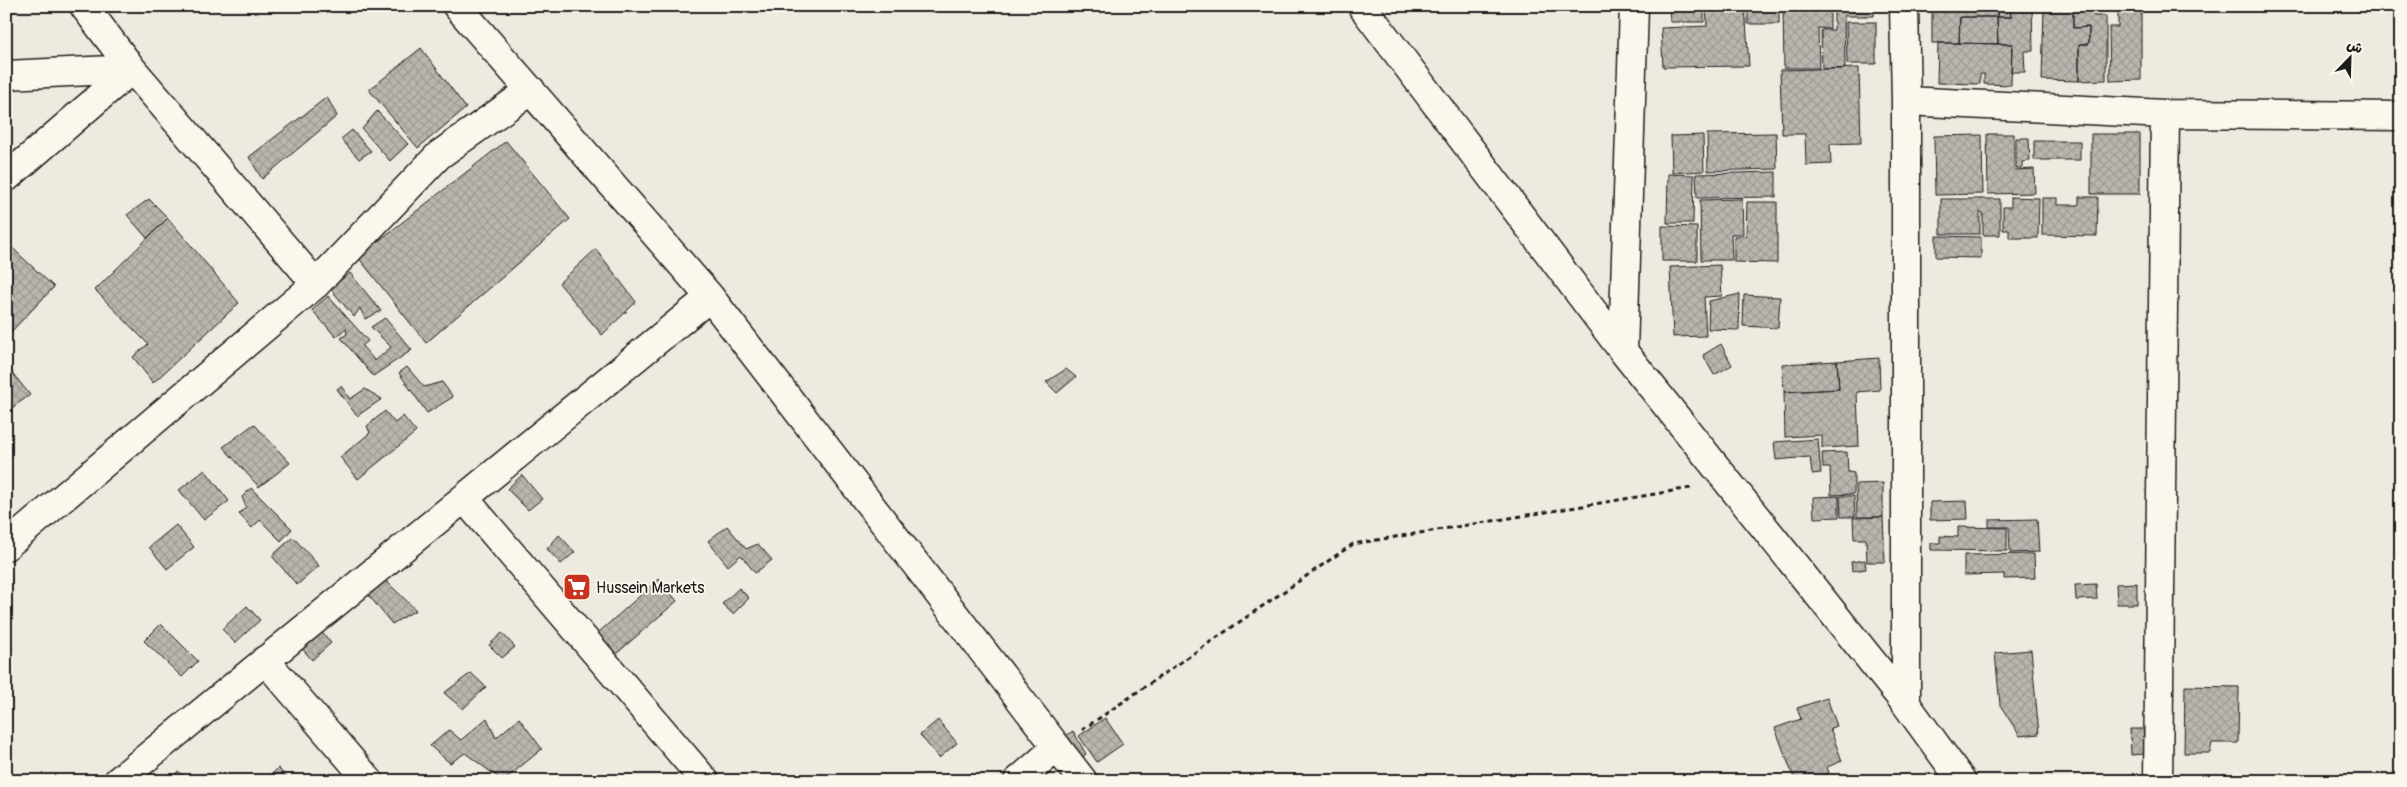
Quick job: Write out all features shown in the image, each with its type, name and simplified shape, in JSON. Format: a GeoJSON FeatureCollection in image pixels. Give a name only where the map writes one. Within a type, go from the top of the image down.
{"type":"FeatureCollection","features":[{"type":"Feature","properties":{"kind":"street"},"geometry":{"type":"LineString","coordinates":[[84,6],[132,69],[316,284]]}},
{"type":"Feature","properties":{"kind":"street"},"geometry":{"type":"LineString","coordinates":[[457,6],[710,297],[1083,781]]}},
{"type":"Feature","properties":{"kind":"street"},"geometry":{"type":"LineString","coordinates":[[1362,6],[1623,351],[1906,704],[1962,781]]}},
{"type":"Feature","properties":{"kind":"street"},"geometry":{"type":"LineString","coordinates":[[1623,351],[1634,6]]}},
{"type":"Feature","properties":{"kind":"street"},"geometry":{"type":"LineString","coordinates":[[1904,6],[1906,102],[1906,704]]}},
{"type":"Feature","properties":{"kind":"street"},"geometry":{"type":"LineString","coordinates":[[6,75],[132,69]]}},
{"type":"Feature","properties":{"kind":"street"},"geometry":{"type":"LineString","coordinates":[[6,178],[132,69]]}},
{"type":"Feature","properties":{"kind":"street"},"geometry":{"type":"LineString","coordinates":[[6,546],[316,284],[439,155],[530,90]]}},
{"type":"Feature","properties":{"kind":"street"},"geometry":{"type":"LineString","coordinates":[[1906,102],[2165,114],[2401,116]]}},
{"type":"Feature","properties":{"kind":"street"},"geometry":{"type":"LineString","coordinates":[[2158,781],[2165,114]]}},
{"type":"Feature","properties":{"kind":"street"},"geometry":{"type":"LineString","coordinates":[[118,781],[710,297]]}},
{"type":"Feature","properties":{"kind":"street"},"geometry":{"type":"LineString","coordinates":[[464,498],[705,781]]}},
{"type":"Feature","properties":{"kind":"street"},"geometry":{"type":"LineString","coordinates":[[265,660],[368,781]]}},
{"type":"Feature","properties":{"kind":"street"},"geometry":{"type":"LineString","coordinates":[[1018,781],[1057,747]]}},
{"type":"Feature","properties":{"kind":"path"},"geometry":{"type":"LineString","coordinates":[[1057,747],[1353,544],[1729,482]]}},
{"type":"Feature","properties":{"kind":"building"},"geometry":{"type":"Polygon","coordinates":[[[1669,6],[1704,6],[1704,22],[1670,22],[1669,6]]]}},
{"type":"Feature","properties":{"kind":"building"},"geometry":{"type":"Polygon","coordinates":[[[1706,6],[1745,6],[1749,66],[1663,67],[1661,28],[1707,26],[1706,6]]]}},
{"type":"Feature","properties":{"kind":"building"},"geometry":{"type":"Polygon","coordinates":[[[1748,6],[1779,6],[1779,24],[1748,24],[1748,6]]]}},
{"type":"Feature","properties":{"kind":"building"},"geometry":{"type":"Polygon","coordinates":[[[1932,6],[1997,6],[1997,17],[1960,17],[1959,43],[1932,43],[1932,6]]]}},
{"type":"Feature","properties":{"kind":"building"},"geometry":{"type":"Polygon","coordinates":[[[1997,6],[2010,6],[2011,17],[1997,17],[1997,6]]]}},
{"type":"Feature","properties":{"kind":"building"},"geometry":{"type":"Polygon","coordinates":[[[2010,6],[2032,6],[2033,51],[2024,51],[2025,72],[2011,72],[2012,44],[1998,44],[1997,17],[2011,17],[2010,6]]]}},
{"type":"Feature","properties":{"kind":"building"},"geometry":{"type":"Polygon","coordinates":[[[2044,6],[2073,6],[2073,28],[2089,27],[2089,44],[2079,44],[2079,81],[2042,80],[2044,6]]]}},
{"type":"Feature","properties":{"kind":"building"},"geometry":{"type":"Polygon","coordinates":[[[2073,6],[2094,6],[2094,16],[2106,16],[2106,80],[2079,81],[2079,44],[2089,44],[2089,27],[2073,28],[2073,6]]]}},
{"type":"Feature","properties":{"kind":"building"},"geometry":{"type":"Polygon","coordinates":[[[2118,6],[2141,6],[2141,80],[2110,81],[2109,27],[2118,27],[2118,6]]]}},
{"type":"Feature","properties":{"kind":"building"},"geometry":{"type":"Polygon","coordinates":[[[1830,7],[1830,29],[1818,28],[1819,68],[1784,68],[1783,8],[1830,7]]]}},
{"type":"Feature","properties":{"kind":"building"},"geometry":{"type":"Polygon","coordinates":[[[1834,7],[1874,7],[1874,16],[1844,16],[1845,69],[1822,69],[1821,30],[1834,30],[1834,7]]]}},
{"type":"Feature","properties":{"kind":"building"},"geometry":{"type":"Polygon","coordinates":[[[1960,17],[1997,17],[1998,44],[1959,43],[1960,17]]]}},
{"type":"Feature","properties":{"kind":"building"},"geometry":{"type":"Polygon","coordinates":[[[1846,22],[1876,22],[1876,64],[1847,64],[1846,22]]]}},
{"type":"Feature","properties":{"kind":"building"},"geometry":{"type":"Polygon","coordinates":[[[1938,43],[2012,44],[2011,85],[1984,84],[1984,74],[1980,74],[1980,84],[1937,83],[1938,43]]]}},
{"type":"Feature","properties":{"kind":"building"},"geometry":{"type":"Polygon","coordinates":[[[421,48],[466,108],[418,148],[369,90],[421,48]]]}},
{"type":"Feature","properties":{"kind":"building"},"geometry":{"type":"Polygon","coordinates":[[[1859,68],[1861,143],[1830,144],[1831,164],[1806,165],[1805,134],[1782,134],[1780,70],[1859,68]]]}},
{"type":"Feature","properties":{"kind":"building"},"geometry":{"type":"Polygon","coordinates":[[[327,97],[337,116],[262,179],[249,157],[327,97]]]}},
{"type":"Feature","properties":{"kind":"building"},"geometry":{"type":"Polygon","coordinates":[[[377,111],[408,144],[390,161],[362,129],[377,111]]]}},
{"type":"Feature","properties":{"kind":"building"},"geometry":{"type":"Polygon","coordinates":[[[352,130],[371,151],[359,159],[341,139],[352,130]]]}},
{"type":"Feature","properties":{"kind":"building"},"geometry":{"type":"Polygon","coordinates":[[[1776,133],[1777,169],[1708,171],[1707,134],[1776,133]]]}},
{"type":"Feature","properties":{"kind":"building"},"geometry":{"type":"Polygon","coordinates":[[[1987,134],[2014,134],[2014,170],[2034,169],[2035,193],[1988,194],[1987,134]]]}},
{"type":"Feature","properties":{"kind":"building"},"geometry":{"type":"Polygon","coordinates":[[[2091,134],[2140,134],[2140,194],[2091,194],[2091,134]]]}},
{"type":"Feature","properties":{"kind":"building"},"geometry":{"type":"Polygon","coordinates":[[[1703,135],[1704,171],[1672,173],[1671,136],[1703,135]]]}},
{"type":"Feature","properties":{"kind":"building"},"geometry":{"type":"Polygon","coordinates":[[[1982,135],[1983,194],[1935,195],[1934,136],[1982,135]]]}},
{"type":"Feature","properties":{"kind":"building"},"geometry":{"type":"Polygon","coordinates":[[[2016,138],[2029,138],[2030,161],[2022,162],[2022,168],[2016,168],[2016,138]]]}},
{"type":"Feature","properties":{"kind":"building"},"geometry":{"type":"Polygon","coordinates":[[[506,141],[570,219],[426,343],[358,257],[506,141]]]}},
{"type":"Feature","properties":{"kind":"building"},"geometry":{"type":"Polygon","coordinates":[[[2034,141],[2080,141],[2080,160],[2034,160],[2034,141]]]}},
{"type":"Feature","properties":{"kind":"building"},"geometry":{"type":"Polygon","coordinates":[[[1776,172],[1776,197],[1697,198],[1696,174],[1776,172]]]}},
{"type":"Feature","properties":{"kind":"building"},"geometry":{"type":"Polygon","coordinates":[[[1668,174],[1694,175],[1693,223],[1667,223],[1668,174]]]}},
{"type":"Feature","properties":{"kind":"building"},"geometry":{"type":"Polygon","coordinates":[[[2011,197],[2039,198],[2038,238],[2009,238],[2009,230],[2003,230],[2003,207],[2011,207],[2011,197]]]}},
{"type":"Feature","properties":{"kind":"building"},"geometry":{"type":"Polygon","coordinates":[[[2079,197],[2098,197],[2097,236],[2042,235],[2042,198],[2057,198],[2057,205],[2079,205],[2079,197]]]}},
{"type":"Feature","properties":{"kind":"building"},"geometry":{"type":"Polygon","coordinates":[[[149,199],[168,218],[147,238],[127,215],[149,199]]]}},
{"type":"Feature","properties":{"kind":"building"},"geometry":{"type":"Polygon","coordinates":[[[1742,199],[1743,234],[1731,234],[1732,260],[1701,260],[1700,200],[1742,199]]]}},
{"type":"Feature","properties":{"kind":"building"},"geometry":{"type":"Polygon","coordinates":[[[1941,199],[2000,199],[2000,235],[1983,235],[1983,213],[1980,212],[1980,234],[1941,234],[1941,199]]]}},
{"type":"Feature","properties":{"kind":"building"},"geometry":{"type":"Polygon","coordinates":[[[1747,202],[1777,202],[1777,263],[1734,262],[1734,236],[1746,236],[1747,202]]]}},
{"type":"Feature","properties":{"kind":"building"},"geometry":{"type":"Polygon","coordinates":[[[168,218],[239,303],[153,383],[133,357],[148,344],[95,290],[168,218]]]}},
{"type":"Feature","properties":{"kind":"building"},"geometry":{"type":"Polygon","coordinates":[[[1662,226],[1697,227],[1697,261],[1662,261],[1662,226]]]}},
{"type":"Feature","properties":{"kind":"building"},"geometry":{"type":"Polygon","coordinates":[[[1936,236],[1981,237],[1981,258],[1936,257],[1936,236]]]}},
{"type":"Feature","properties":{"kind":"building"},"geometry":{"type":"Polygon","coordinates":[[[6,242],[54,287],[8,335],[6,334],[6,242]]]}},
{"type":"Feature","properties":{"kind":"building"},"geometry":{"type":"Polygon","coordinates":[[[596,249],[636,302],[602,335],[559,283],[596,249]]]}},
{"type":"Feature","properties":{"kind":"building"},"geometry":{"type":"Polygon","coordinates":[[[1720,265],[1722,296],[1704,297],[1706,336],[1673,337],[1670,267],[1720,265]]]}},
{"type":"Feature","properties":{"kind":"building"},"geometry":{"type":"Polygon","coordinates":[[[350,273],[381,311],[365,319],[360,308],[354,317],[330,288],[350,273]]]}},
{"type":"Feature","properties":{"kind":"building"},"geometry":{"type":"Polygon","coordinates":[[[1740,294],[1739,330],[1708,329],[1709,301],[1740,294]]]}},
{"type":"Feature","properties":{"kind":"building"},"geometry":{"type":"Polygon","coordinates":[[[1744,295],[1780,297],[1778,328],[1743,326],[1744,295]]]}},
{"type":"Feature","properties":{"kind":"building"},"geometry":{"type":"Polygon","coordinates":[[[328,296],[368,341],[362,346],[375,361],[391,347],[371,327],[385,318],[412,350],[373,376],[341,338],[347,334],[346,328],[336,337],[312,310],[328,296]]]}},
{"type":"Feature","properties":{"kind":"building"},"geometry":{"type":"Polygon","coordinates":[[[1721,344],[1732,365],[1714,375],[1703,355],[1721,344]]]}},
{"type":"Feature","properties":{"kind":"building"},"geometry":{"type":"Polygon","coordinates":[[[1879,358],[1880,390],[1857,392],[1859,446],[1822,448],[1822,435],[1785,437],[1784,392],[1839,389],[1837,361],[1879,358]]]}},
{"type":"Feature","properties":{"kind":"building"},"geometry":{"type":"Polygon","coordinates":[[[1837,361],[1839,389],[1784,392],[1782,364],[1837,361]]]}},
{"type":"Feature","properties":{"kind":"building"},"geometry":{"type":"Polygon","coordinates":[[[6,365],[30,395],[6,412],[6,365]]]}},
{"type":"Feature","properties":{"kind":"building"},"geometry":{"type":"Polygon","coordinates":[[[407,367],[424,387],[442,382],[453,397],[427,413],[399,373],[407,367]]]}},
{"type":"Feature","properties":{"kind":"building"},"geometry":{"type":"Polygon","coordinates":[[[1066,369],[1076,377],[1057,393],[1046,382],[1066,369]]]}},
{"type":"Feature","properties":{"kind":"building"},"geometry":{"type":"Polygon","coordinates":[[[341,386],[350,399],[365,389],[382,399],[357,416],[337,389],[341,386]]]}},
{"type":"Feature","properties":{"kind":"building"},"geometry":{"type":"Polygon","coordinates":[[[385,411],[395,423],[403,416],[416,432],[358,479],[340,457],[370,433],[367,426],[385,411]]]}},
{"type":"Feature","properties":{"kind":"building"},"geometry":{"type":"Polygon","coordinates":[[[254,424],[290,463],[259,487],[223,447],[254,424]]]}},
{"type":"Feature","properties":{"kind":"building"},"geometry":{"type":"Polygon","coordinates":[[[1818,439],[1821,473],[1812,474],[1810,457],[1776,460],[1774,442],[1818,439]]]}},
{"type":"Feature","properties":{"kind":"building"},"geometry":{"type":"Polygon","coordinates":[[[1847,452],[1848,472],[1854,473],[1854,494],[1831,495],[1830,468],[1823,468],[1822,453],[1847,452]]]}},
{"type":"Feature","properties":{"kind":"building"},"geometry":{"type":"Polygon","coordinates":[[[205,470],[229,501],[204,520],[179,490],[205,470]]]}},
{"type":"Feature","properties":{"kind":"building"},"geometry":{"type":"Polygon","coordinates":[[[522,475],[542,499],[528,510],[507,489],[522,475]]]}},
{"type":"Feature","properties":{"kind":"building"},"geometry":{"type":"Polygon","coordinates":[[[1883,483],[1883,517],[1857,517],[1856,484],[1883,483]]]}},
{"type":"Feature","properties":{"kind":"building"},"geometry":{"type":"Polygon","coordinates":[[[251,488],[292,529],[281,541],[260,520],[252,528],[239,514],[246,507],[242,497],[251,488]]]}},
{"type":"Feature","properties":{"kind":"building"},"geometry":{"type":"Polygon","coordinates":[[[1839,496],[1839,517],[1814,518],[1813,497],[1839,496]]]}},
{"type":"Feature","properties":{"kind":"building"},"geometry":{"type":"Polygon","coordinates":[[[1840,496],[1854,496],[1855,517],[1841,517],[1840,496]]]}},
{"type":"Feature","properties":{"kind":"building"},"geometry":{"type":"Polygon","coordinates":[[[1967,501],[1968,519],[1930,520],[1930,502],[1967,501]]]}},
{"type":"Feature","properties":{"kind":"building"},"geometry":{"type":"Polygon","coordinates":[[[1883,517],[1885,562],[1867,562],[1866,539],[1854,539],[1853,518],[1883,517]]]}},
{"type":"Feature","properties":{"kind":"building"},"geometry":{"type":"Polygon","coordinates":[[[2037,519],[2039,552],[2010,553],[2009,527],[1989,527],[1989,520],[2037,519]]]}},
{"type":"Feature","properties":{"kind":"building"},"geometry":{"type":"Polygon","coordinates":[[[176,525],[194,547],[167,569],[149,547],[176,525]]]}},
{"type":"Feature","properties":{"kind":"building"},"geometry":{"type":"Polygon","coordinates":[[[727,526],[746,549],[758,544],[772,560],[755,573],[741,555],[728,566],[708,541],[727,526]]]}},
{"type":"Feature","properties":{"kind":"building"},"geometry":{"type":"Polygon","coordinates":[[[1958,527],[2007,528],[2007,551],[1931,550],[1931,543],[1940,543],[1940,536],[1958,537],[1958,527]]]}},
{"type":"Feature","properties":{"kind":"building"},"geometry":{"type":"Polygon","coordinates":[[[559,535],[575,552],[561,564],[547,549],[559,535]]]}},
{"type":"Feature","properties":{"kind":"building"},"geometry":{"type":"Polygon","coordinates":[[[293,537],[319,566],[297,585],[272,556],[293,537]]]}},
{"type":"Feature","properties":{"kind":"building"},"geometry":{"type":"Polygon","coordinates":[[[2034,554],[2035,578],[2004,579],[2004,574],[1964,575],[1964,555],[2034,554]]]}},
{"type":"Feature","properties":{"kind":"building"},"geometry":{"type":"Polygon","coordinates":[[[1865,560],[1866,569],[1852,571],[1851,562],[1865,560]]]}},
{"type":"Feature","properties":{"kind":"building"},"geometry":{"type":"Polygon","coordinates":[[[384,579],[416,610],[392,624],[366,592],[384,579]]]}},
{"type":"Feature","properties":{"kind":"building"},"geometry":{"type":"Polygon","coordinates":[[[659,579],[677,601],[608,661],[590,640],[659,579]]]}},
{"type":"Feature","properties":{"kind":"building"},"geometry":{"type":"Polygon","coordinates":[[[2137,583],[2137,604],[2117,604],[2116,584],[2137,583]]]}},
{"type":"Feature","properties":{"kind":"building"},"geometry":{"type":"Polygon","coordinates":[[[2096,584],[2097,599],[2076,600],[2075,585],[2096,584]]]}},
{"type":"Feature","properties":{"kind":"building"},"geometry":{"type":"Polygon","coordinates":[[[739,588],[749,598],[733,614],[722,604],[739,588]]]}},
{"type":"Feature","properties":{"kind":"building"},"geometry":{"type":"Polygon","coordinates":[[[247,606],[260,620],[235,643],[222,629],[247,606]]]}},
{"type":"Feature","properties":{"kind":"building"},"geometry":{"type":"Polygon","coordinates":[[[161,624],[198,661],[182,677],[144,641],[161,624]]]}},
{"type":"Feature","properties":{"kind":"building"},"geometry":{"type":"Polygon","coordinates":[[[318,628],[331,643],[312,660],[299,645],[318,628]]]}},
{"type":"Feature","properties":{"kind":"building"},"geometry":{"type":"Polygon","coordinates":[[[502,633],[515,647],[502,658],[489,645],[502,633]]]}},
{"type":"Feature","properties":{"kind":"building"},"geometry":{"type":"Polygon","coordinates":[[[2031,650],[2039,734],[2020,736],[2000,705],[1995,653],[2031,650]]]}},
{"type":"Feature","properties":{"kind":"building"},"geometry":{"type":"Polygon","coordinates":[[[471,673],[486,687],[463,709],[444,693],[471,673]]]}},
{"type":"Feature","properties":{"kind":"building"},"geometry":{"type":"Polygon","coordinates":[[[2185,686],[2239,687],[2238,743],[2212,743],[2210,753],[2184,753],[2185,686]]]}},
{"type":"Feature","properties":{"kind":"building"},"geometry":{"type":"Polygon","coordinates":[[[1827,698],[1837,726],[1830,728],[1842,761],[1827,767],[1829,773],[1808,781],[1795,781],[1775,728],[1801,719],[1797,708],[1827,698]]]}},
{"type":"Feature","properties":{"kind":"building"},"geometry":{"type":"Polygon","coordinates":[[[487,718],[496,738],[519,718],[542,749],[503,781],[465,753],[450,763],[430,746],[449,730],[461,740],[487,718]]]}},
{"type":"Feature","properties":{"kind":"building"},"geometry":{"type":"Polygon","coordinates":[[[1105,718],[1123,744],[1097,762],[1079,736],[1105,718]]]}},
{"type":"Feature","properties":{"kind":"building"},"geometry":{"type":"Polygon","coordinates":[[[938,720],[957,743],[939,758],[920,735],[938,720]]]}},
{"type":"Feature","properties":{"kind":"building"},"geometry":{"type":"Polygon","coordinates":[[[2130,729],[2144,729],[2145,754],[2131,755],[2130,729]]]}},
{"type":"Feature","properties":{"kind":"building"},"geometry":{"type":"Polygon","coordinates":[[[1073,731],[1086,754],[1072,767],[1056,742],[1073,731]]]}},
{"type":"Feature","properties":{"kind":"building"},"geometry":{"type":"Polygon","coordinates":[[[278,768],[290,781],[265,781],[278,768]]]}},
{"type":"Feature","properties":{"kind":"building"},"geometry":{"type":"Polygon","coordinates":[[[178,771],[189,781],[170,781],[178,771]]]}},
{"type":"Feature","properties":{"kind":"place","name":"Hussein Markets"},"geometry":{"type":"Point","coordinates":[577,587]}}]}
